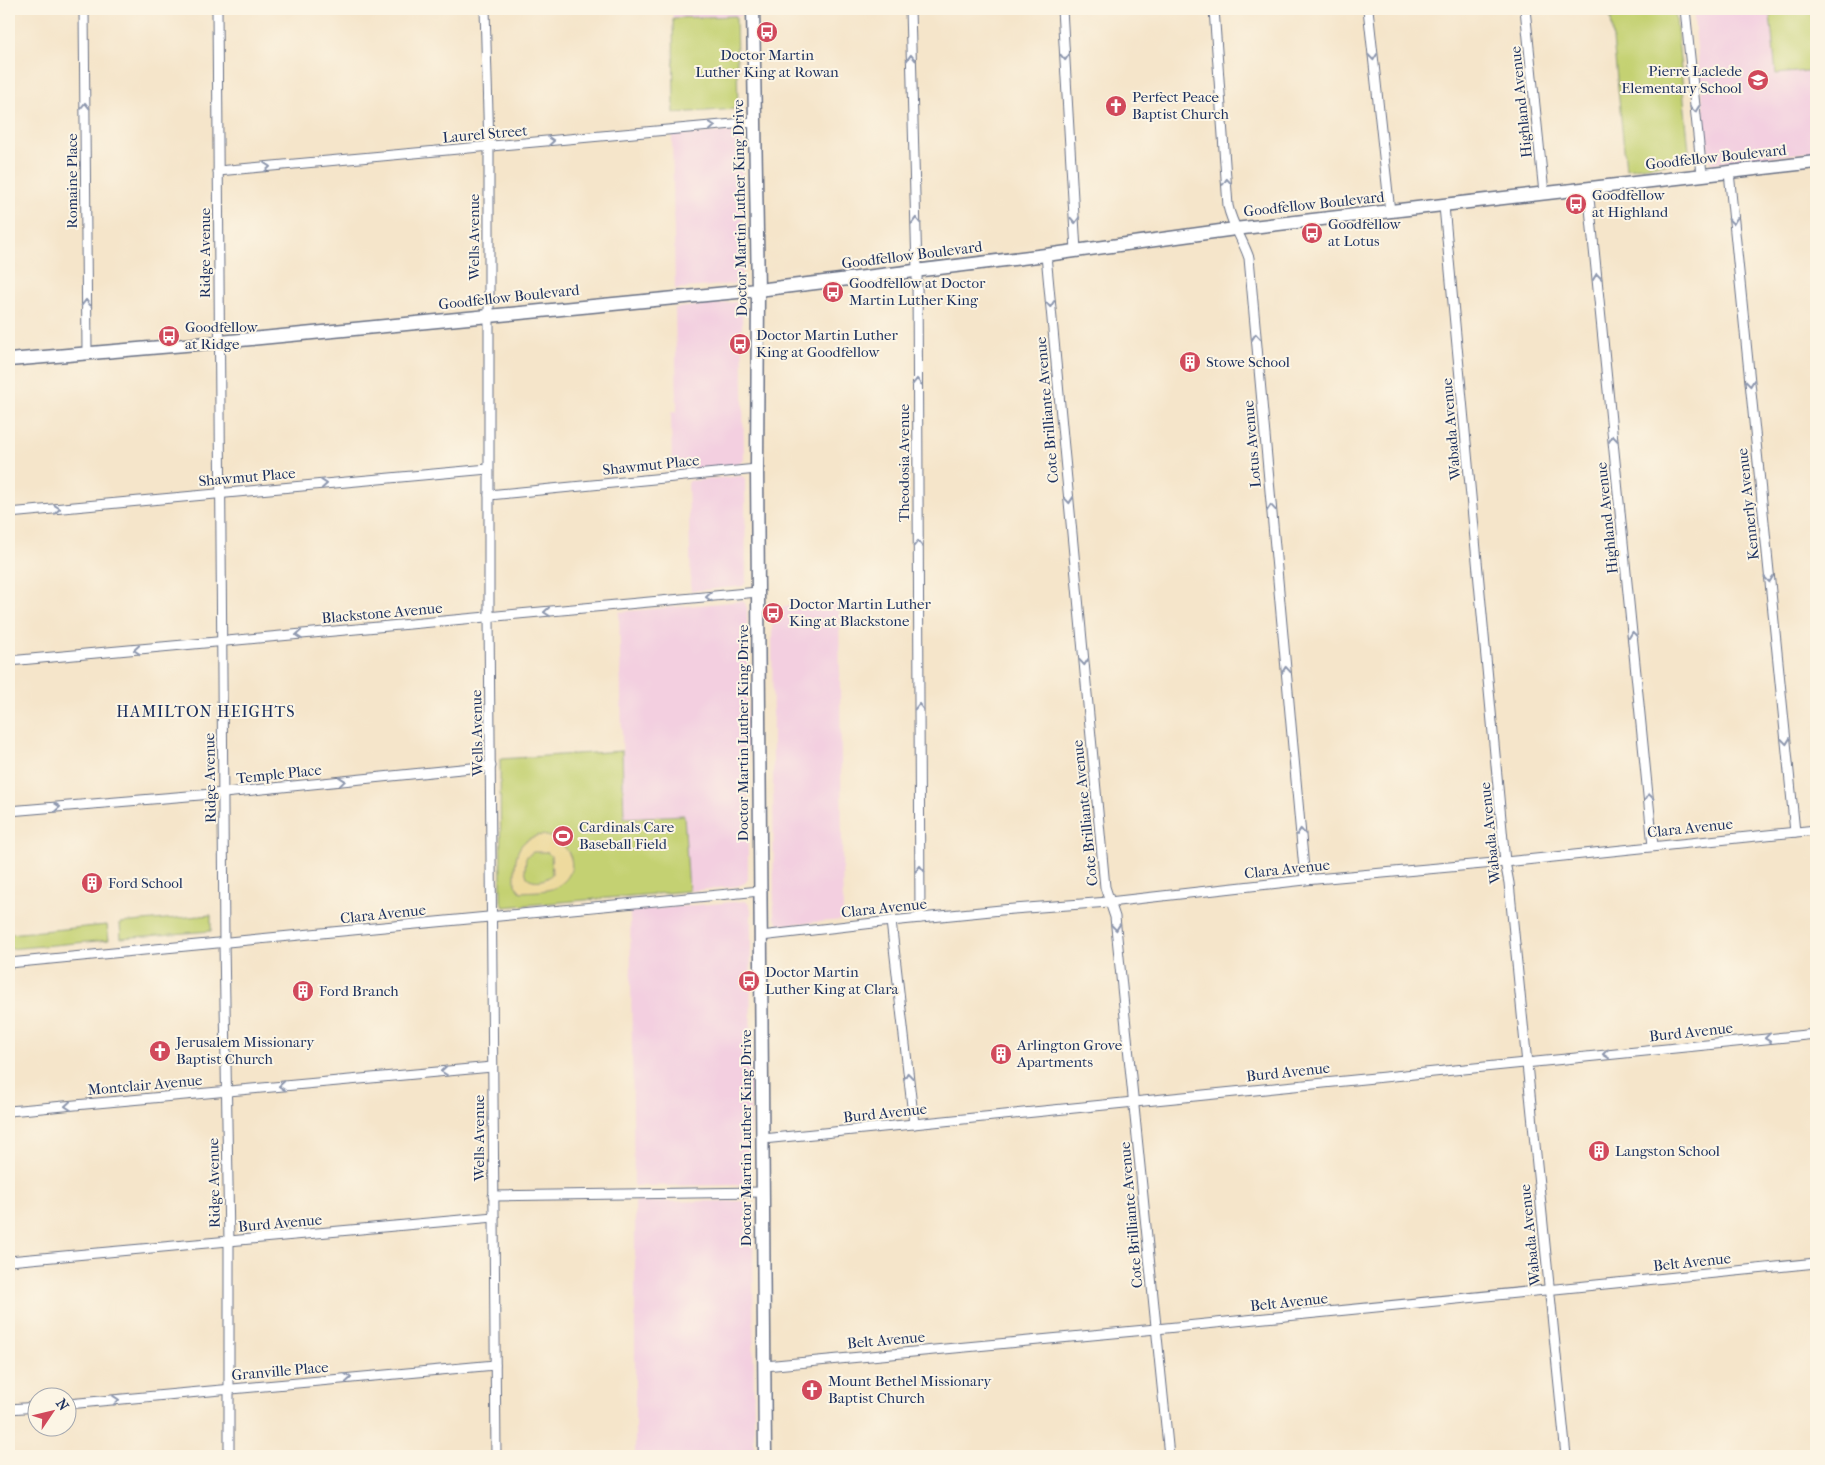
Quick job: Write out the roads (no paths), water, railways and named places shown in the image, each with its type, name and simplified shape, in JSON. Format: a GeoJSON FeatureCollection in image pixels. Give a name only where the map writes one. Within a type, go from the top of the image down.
{"type":"FeatureCollection","features":[{"type":"Feature","properties":{"kind":"main road","name":"Doctor Martin Luther King Drive"},"geometry":{"type":"LineString","coordinates":[[752,9],[758,290],[757,469],[765,1456]]}},
{"type":"Feature","properties":{"kind":"main road","name":"Goodfellow Boulevard"},"geometry":{"type":"LineString","coordinates":[[9,360],[220,342],[758,290],[1046,255],[1235,229],[1816,162]]}},
{"type":"Feature","properties":{"kind":"street","name":"Romaine Place"},"geometry":{"type":"LineString","coordinates":[[84,9],[87,352]]}},
{"type":"Feature","properties":{"kind":"street","name":"Ridge Avenue"},"geometry":{"type":"LineString","coordinates":[[217,9],[224,943],[229,1242],[229,1456]]}},
{"type":"Feature","properties":{"kind":"street","name":"Wells Avenue"},"geometry":{"type":"LineString","coordinates":[[485,9],[488,147],[487,316],[496,1456]]}},
{"type":"Feature","properties":{"kind":"street","name":"Theodosia Avenue"},"geometry":{"type":"LineString","coordinates":[[910,9],[917,270],[920,918]]}},
{"type":"Feature","properties":{"kind":"street"},"geometry":{"type":"LineString","coordinates":[[1062,9],[1076,251]]}},
{"type":"Feature","properties":{"kind":"street","name":"Lotus Avenue"},"geometry":{"type":"LineString","coordinates":[[1214,9],[1228,206],[1235,229],[1245,246],[1249,258],[1305,880]]}},
{"type":"Feature","properties":{"kind":"street"},"geometry":{"type":"LineString","coordinates":[[1368,9],[1390,212]]}},
{"type":"Feature","properties":{"kind":"street","name":"Highland Avenue"},"geometry":{"type":"LineString","coordinates":[[1525,9],[1544,193]]}},
{"type":"Feature","properties":{"kind":"street"},"geometry":{"type":"LineString","coordinates":[[1685,9],[1702,174]]}},
{"type":"Feature","properties":{"kind":"street","name":"Laurel Street"},"geometry":{"type":"LineString","coordinates":[[218,172],[755,122]]}},
{"type":"Feature","properties":{"kind":"street","name":"Kennerly Avenue"},"geometry":{"type":"LineString","coordinates":[[1728,172],[1795,832]]}},
{"type":"Feature","properties":{"kind":"street","name":"Highland Avenue"},"geometry":{"type":"LineString","coordinates":[[1588,188],[1654,846]]}},
{"type":"Feature","properties":{"kind":"street","name":"Wabada Avenue"},"geometry":{"type":"LineString","coordinates":[[1444,206],[1505,862],[1509,883],[1566,1456]]}},
{"type":"Feature","properties":{"kind":"street","name":"Cote Brilliante Avenue"},"geometry":{"type":"LineString","coordinates":[[1046,255],[1104,877],[1109,902],[1115,917],[1169,1456]]}},
{"type":"Feature","properties":{"kind":"street","name":"Shawmut Place"},"geometry":{"type":"LineString","coordinates":[[9,513],[488,469]]}},
{"type":"Feature","properties":{"kind":"street","name":"Shawmut Place"},"geometry":{"type":"LineString","coordinates":[[489,495],[757,469]]}},
{"type":"Feature","properties":{"kind":"street","name":"Blackstone Avenue"},"geometry":{"type":"LineString","coordinates":[[9,661],[758,592]]}},
{"type":"Feature","properties":{"kind":"street","name":"Temple Place"},"geometry":{"type":"LineString","coordinates":[[9,811],[224,793],[491,766]]}},
{"type":"Feature","properties":{"kind":"street","name":"Clara Avenue"},"geometry":{"type":"LineString","coordinates":[[761,936],[920,918],[1109,902],[1305,880],[1505,862],[1816,830]]}},
{"type":"Feature","properties":{"kind":"street","name":"Clara Avenue"},"geometry":{"type":"LineString","coordinates":[[9,963],[760,891]]}},
{"type":"Feature","properties":{"kind":"street"},"geometry":{"type":"LineString","coordinates":[[891,921],[914,1124]]}},
{"type":"Feature","properties":{"kind":"street","name":"Burd Avenue"},"geometry":{"type":"LineString","coordinates":[[763,1140],[1816,1034]]}},
{"type":"Feature","properties":{"kind":"street","name":"Montclair Avenue"},"geometry":{"type":"LineString","coordinates":[[9,1111],[492,1067]]}},
{"type":"Feature","properties":{"kind":"street"},"geometry":{"type":"LineString","coordinates":[[493,1196],[762,1192]]}},
{"type":"Feature","properties":{"kind":"street","name":"Burd Avenue"},"geometry":{"type":"LineString","coordinates":[[9,1261],[494,1217]]}},
{"type":"Feature","properties":{"kind":"street","name":"Belt Avenue"},"geometry":{"type":"LineString","coordinates":[[765,1366],[1816,1263]]}},
{"type":"Feature","properties":{"kind":"street","name":"Granville Place"},"geometry":{"type":"LineString","coordinates":[[78,1403],[495,1365]]}},
{"type":"Feature","properties":{"kind":"street"},"geometry":{"type":"LineString","coordinates":[[9,1410],[28,1408]]}},
{"type":"Feature","properties":{"kind":"place","name":"Doctor Martin Luther King at Rowan"},"geometry":{"type":"Point","coordinates":[767,32]}},
{"type":"Feature","properties":{"kind":"place","name":"Pierre Laclede Elementary School"},"geometry":{"type":"Point","coordinates":[1758,80]}},
{"type":"Feature","properties":{"kind":"place","name":"Perfect Peace Baptist Church"},"geometry":{"type":"Point","coordinates":[1116,106]}},
{"type":"Feature","properties":{"kind":"place","name":"Goodfellow at Highland"},"geometry":{"type":"Point","coordinates":[1576,204]}},
{"type":"Feature","properties":{"kind":"place","name":"Goodfellow at Lotus"},"geometry":{"type":"Point","coordinates":[1312,233]}},
{"type":"Feature","properties":{"kind":"place","name":"Goodfellow at Doctor Martin Luther King"},"geometry":{"type":"Point","coordinates":[833,292]}},
{"type":"Feature","properties":{"kind":"place","name":"Goodfellow at Ridge"},"geometry":{"type":"Point","coordinates":[169,336]}},
{"type":"Feature","properties":{"kind":"place","name":"Doctor Martin Luther King at Goodfellow"},"geometry":{"type":"Point","coordinates":[740,344]}},
{"type":"Feature","properties":{"kind":"place","name":"Stowe School"},"geometry":{"type":"Point","coordinates":[1190,362]}},
{"type":"Feature","properties":{"kind":"place","name":"Doctor Martin Luther King at Blackstone"},"geometry":{"type":"Point","coordinates":[773,613]}},
{"type":"Feature","properties":{"kind":"place","name":"Cardinals Care Baseball Field"},"geometry":{"type":"Point","coordinates":[563,836]}},
{"type":"Feature","properties":{"kind":"place","name":"Ford School"},"geometry":{"type":"Point","coordinates":[92,883]}},
{"type":"Feature","properties":{"kind":"place","name":"Doctor Martin Luther King at Clara"},"geometry":{"type":"Point","coordinates":[749,981]}},
{"type":"Feature","properties":{"kind":"place","name":"Ford Branch"},"geometry":{"type":"Point","coordinates":[303,991]}},
{"type":"Feature","properties":{"kind":"place","name":"Jerusalem Missionary Baptist Church"},"geometry":{"type":"Point","coordinates":[160,1051]}},
{"type":"Feature","properties":{"kind":"place","name":"Arlington Grove Apartments"},"geometry":{"type":"Point","coordinates":[1001,1054]}},
{"type":"Feature","properties":{"kind":"place","name":"Langston School"},"geometry":{"type":"Point","coordinates":[1599,1151]}},
{"type":"Feature","properties":{"kind":"place","name":"Mount Bethel Missionary Baptist Church"},"geometry":{"type":"Point","coordinates":[812,1390]}},
{"type":"Feature","properties":{"kind":"district","name":"HAMILTON HEIGHTS"},"geometry":{"type":"Point","coordinates":[206,711]}}]}
